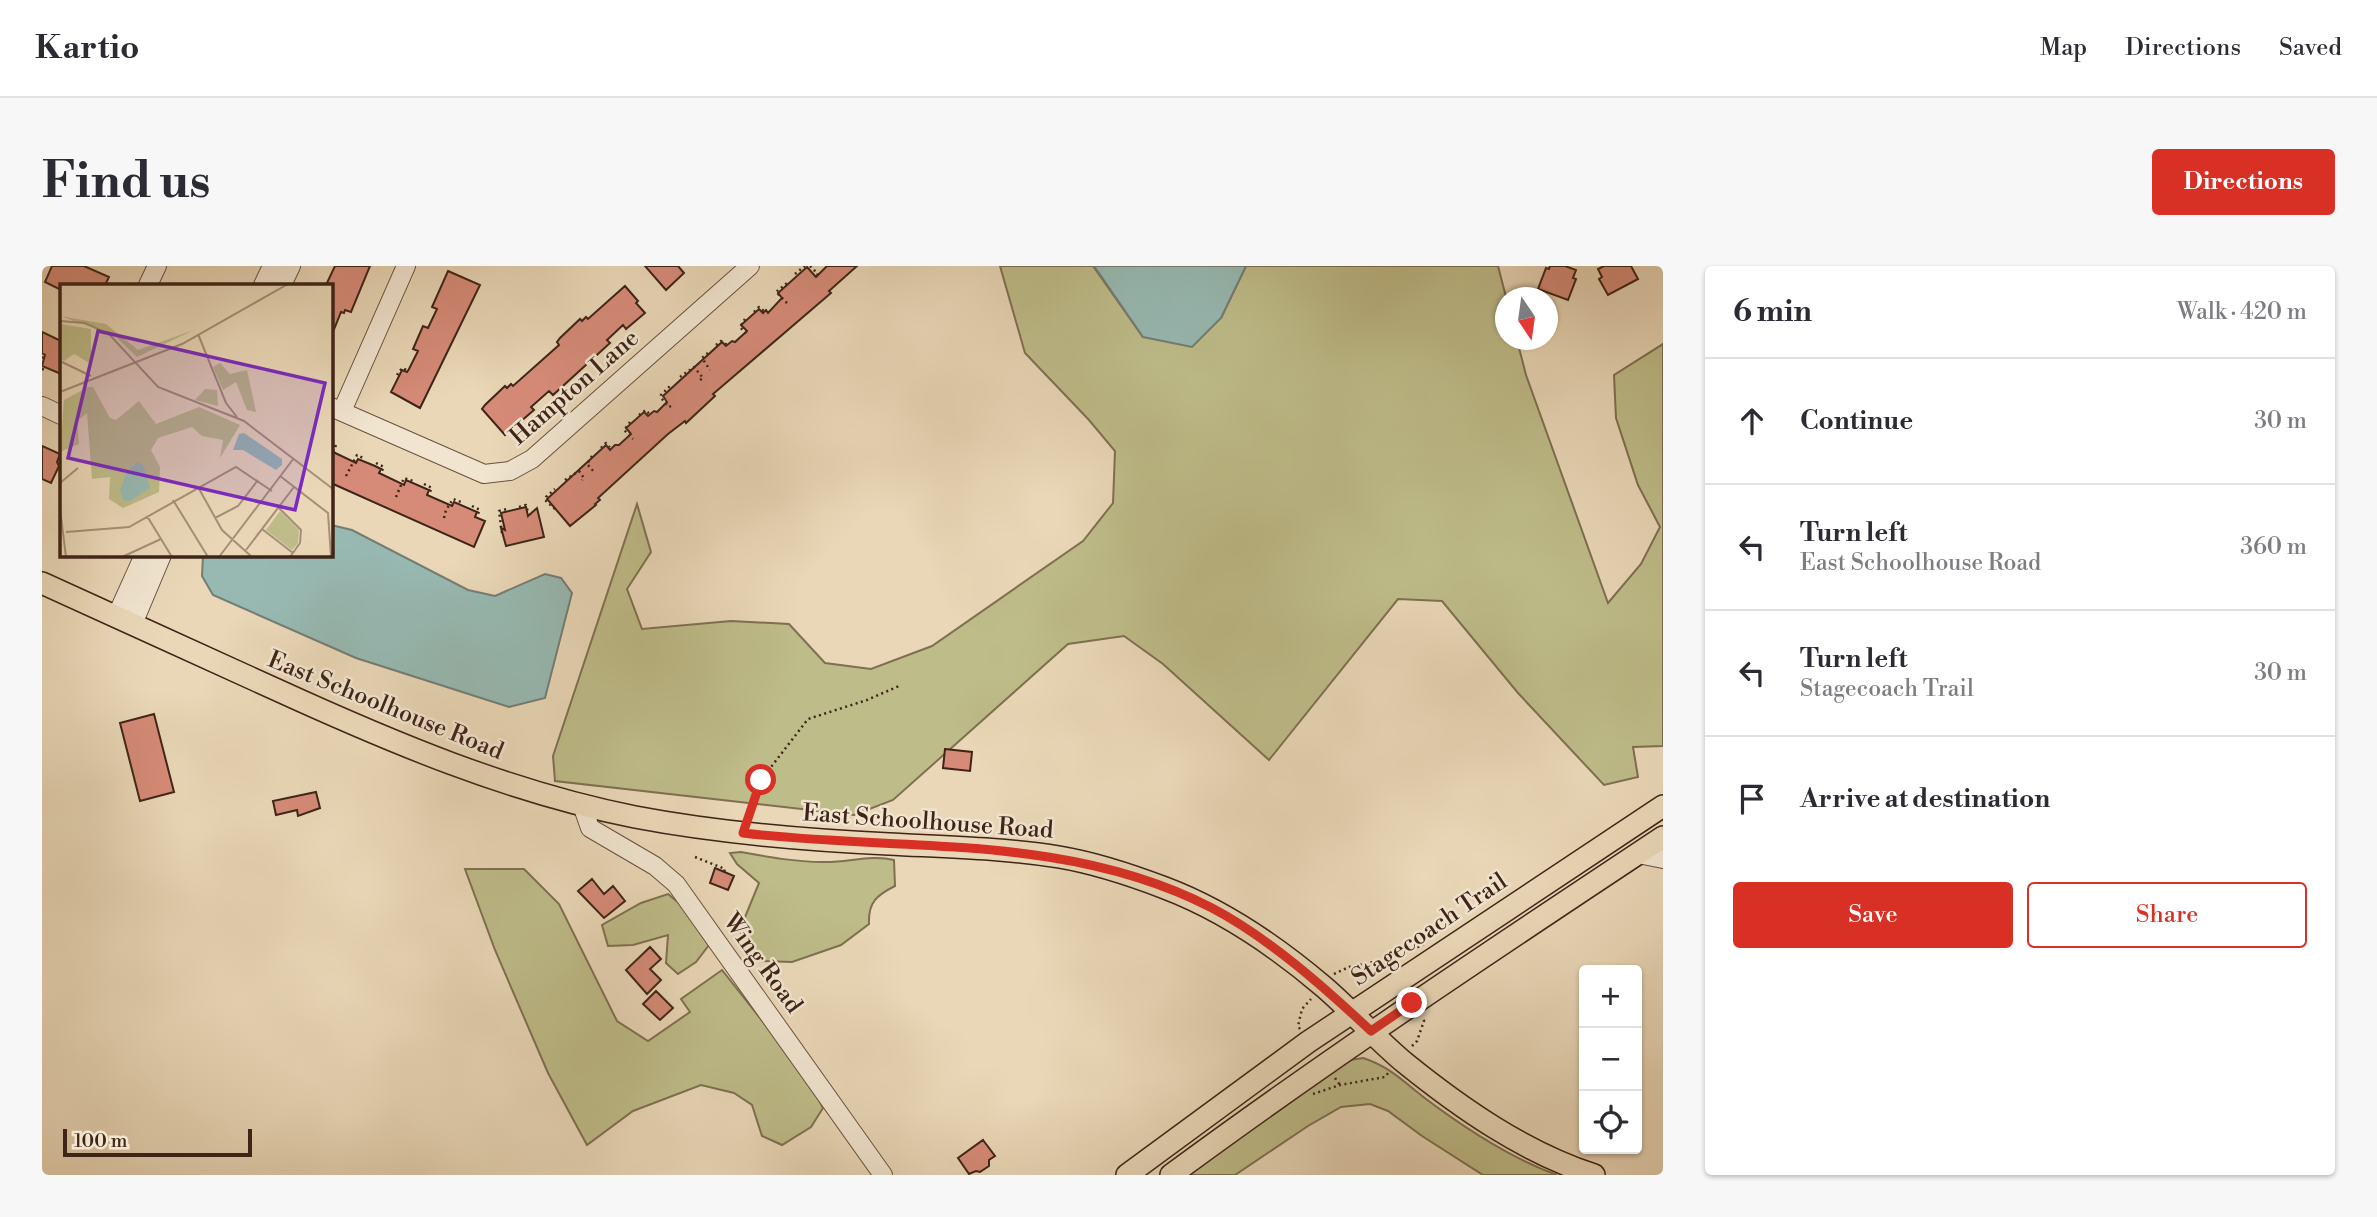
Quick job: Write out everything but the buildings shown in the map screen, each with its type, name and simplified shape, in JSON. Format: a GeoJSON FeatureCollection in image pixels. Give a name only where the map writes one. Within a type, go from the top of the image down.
{"type":"FeatureCollection","features":[{"type":"Feature","properties":{"kind":"main road","name":"East Schoolhouse Road"},"geometry":{"type":"LineString","coordinates":[[42,583],[443,762],[582,806],[743,833],[1002,850],[1060,858],[1094,865],[1167,889],[1212,909],[1322,978],[1351,1013],[1402,1059],[1485,1123],[1545,1154],[1594,1175]]}},
{"type":"Feature","properties":{"kind":"main road","name":"Stagecoach Trail"},"geometry":{"type":"LineString","coordinates":[[1127,1175],[1351,1013],[1663,806]]}},
{"type":"Feature","properties":{"kind":"main road"},"geometry":{"type":"LineString","coordinates":[[1171,1175],[1371,1031],[1663,837]]}},
{"type":"Feature","properties":{"kind":"street"},"geometry":{"type":"LineString","coordinates":[[148,284],[157,266]]}},
{"type":"Feature","properties":{"kind":"street"},"geometry":{"type":"LineString","coordinates":[[263,284],[272,266]]}},
{"type":"Feature","properties":{"kind":"street"},"geometry":{"type":"LineString","coordinates":[[282,284],[291,266]]}},
{"type":"Feature","properties":{"kind":"street"},"geometry":{"type":"LineString","coordinates":[[336,409],[406,266]]}},
{"type":"Feature","properties":{"kind":"street","name":"Hampton Lane"},"geometry":{"type":"LineString","coordinates":[[336,409],[484,474],[510,471],[532,459],[742,268]]}},
{"type":"Feature","properties":{"kind":"street"},"geometry":{"type":"LineString","coordinates":[[42,406],[60,415]]}},
{"type":"Feature","properties":{"kind":"street"},"geometry":{"type":"LineString","coordinates":[[125,621],[144,556]]}},
{"type":"Feature","properties":{"kind":"street"},"geometry":{"type":"LineString","coordinates":[[125,621],[161,556]]}},
{"type":"Feature","properties":{"kind":"street","name":"Wing Road"},"geometry":{"type":"LineString","coordinates":[[582,806],[590,828],[655,866],[676,884],[883,1175]]}},
{"type":"Feature","properties":{"kind":"street"},"geometry":{"type":"LineString","coordinates":[[1638,854],[1663,859]]}},
{"type":"Feature","properties":{"kind":"path"},"geometry":{"type":"LineString","coordinates":[[795,274],[805,266]]}},
{"type":"Feature","properties":{"kind":"path"},"geometry":{"type":"LineString","coordinates":[[810,266],[818,274],[816,276]]}},
{"type":"Feature","properties":{"kind":"path"},"geometry":{"type":"LineString","coordinates":[[787,282],[776,292],[787,303]]}},
{"type":"Feature","properties":{"kind":"path"},"geometry":{"type":"LineString","coordinates":[[754,312],[759,307],[765,312]]}},
{"type":"Feature","properties":{"kind":"path"},"geometry":{"type":"LineString","coordinates":[[745,319],[740,327],[748,336]]}},
{"type":"Feature","properties":{"kind":"path"},"geometry":{"type":"LineString","coordinates":[[716,345],[724,341],[727,345]]}},
{"type":"Feature","properties":{"kind":"path"},"geometry":{"type":"LineString","coordinates":[[708,353],[702,358],[710,370]]}},
{"type":"Feature","properties":{"kind":"path"},"geometry":{"type":"LineString","coordinates":[[680,377],[694,367],[703,378],[700,380]]}},
{"type":"Feature","properties":{"kind":"path"},"geometry":{"type":"LineString","coordinates":[[397,374],[402,368],[407,370]]}},
{"type":"Feature","properties":{"kind":"path"},"geometry":{"type":"LineString","coordinates":[[671,385],[661,398],[671,406]]}},
{"type":"Feature","properties":{"kind":"path"},"geometry":{"type":"LineString","coordinates":[[639,415],[646,410],[649,415]]}},
{"type":"Feature","properties":{"kind":"path"},"geometry":{"type":"LineString","coordinates":[[630,422],[624,430],[633,439]]}},
{"type":"Feature","properties":{"kind":"path"},"geometry":{"type":"LineString","coordinates":[[332,443],[336,445],[333,452]]}},
{"type":"Feature","properties":{"kind":"path"},"geometry":{"type":"LineString","coordinates":[[601,448],[606,443],[611,449]]}},
{"type":"Feature","properties":{"kind":"path"},"geometry":{"type":"LineString","coordinates":[[346,476],[357,455],[365,459]]}},
{"type":"Feature","properties":{"kind":"path"},"geometry":{"type":"LineString","coordinates":[[592,456],[587,464],[595,473]]}},
{"type":"Feature","properties":{"kind":"path"},"geometry":{"type":"LineString","coordinates":[[376,463],[384,467],[380,474]]}},
{"type":"Feature","properties":{"kind":"path"},"geometry":{"type":"LineString","coordinates":[[565,480],[575,471],[579,471],[584,478],[582,480]]}},
{"type":"Feature","properties":{"kind":"path"},"geometry":{"type":"LineString","coordinates":[[396,497],[404,478],[413,481]]}},
{"type":"Feature","properties":{"kind":"path"},"geometry":{"type":"LineString","coordinates":[[424,484],[432,488],[428,495]]}},
{"type":"Feature","properties":{"kind":"path"},"geometry":{"type":"LineString","coordinates":[[555,489],[545,500],[555,509]]}},
{"type":"Feature","properties":{"kind":"path"},"geometry":{"type":"LineString","coordinates":[[444,518],[453,499],[461,502]]}},
{"type":"Feature","properties":{"kind":"path"},"geometry":{"type":"LineString","coordinates":[[519,507],[526,505],[528,512]]}},
{"type":"Feature","properties":{"kind":"path"},"geometry":{"type":"LineString","coordinates":[[472,506],[480,510],[476,517]]}},
{"type":"Feature","properties":{"kind":"path"},"geometry":{"type":"LineString","coordinates":[[502,533],[499,511],[507,509]]}},
{"type":"Feature","properties":{"kind":"path"},"geometry":{"type":"LineString","coordinates":[[743,833],[761,780],[808,719],[899,686]]}},
{"type":"Feature","properties":{"kind":"path"},"geometry":{"type":"LineString","coordinates":[[695,857],[725,869],[724,872]]}},
{"type":"Feature","properties":{"kind":"path"},"geometry":{"type":"LineString","coordinates":[[1322,978],[1340,970],[1384,961],[1387,967]]}},
{"type":"Feature","properties":{"kind":"path"},"geometry":{"type":"LineString","coordinates":[[1301,1031],[1298,1026],[1302,1009],[1309,1001]]}},
{"type":"Feature","properties":{"kind":"path"},"geometry":{"type":"LineString","coordinates":[[1335,1087],[1385,1077],[1417,1041],[1424,1021],[1420,1015]]}},
{"type":"Feature","properties":{"kind":"shaded area"},"geometry":{"type":"Polygon","coordinates":[[[1000,266],[1093,266],[1143,337],[1221,318],[1246,266],[1498,266],[1503,287],[1495,287],[1495,350],[1520,350],[1526,375],[1608,603],[1641,564],[1660,527],[1638,485],[1616,418],[1614,375],[1663,344],[1663,746],[1633,747],[1638,777],[1604,785],[1518,693],[1442,601],[1398,599],[1269,760],[1163,664],[1124,636],[1068,644],[893,800],[854,815],[555,781],[553,756],[637,504],[651,552],[627,589],[642,629],[731,621],[789,624],[825,663],[871,669],[932,646],[1083,541],[1113,503],[1115,451],[1025,353],[1000,266]]]}},
{"type":"Feature","properties":{"kind":"shaded area"},"geometry":{"type":"Polygon","coordinates":[[[741,852],[813,862],[885,858],[894,860],[895,886],[875,900],[870,910],[869,924],[841,945],[792,962],[760,961],[739,943],[745,917],[759,883],[737,864],[730,853],[741,852]]]}},
{"type":"Feature","properties":{"kind":"shaded area"},"geometry":{"type":"Polygon","coordinates":[[[465,869],[524,869],[559,904],[617,1021],[648,1041],[690,1012],[681,999],[722,970],[810,1081],[823,1108],[811,1127],[782,1145],[762,1136],[752,1105],[734,1093],[701,1085],[633,1111],[587,1145],[548,1073],[495,950],[465,869]]]}},
{"type":"Feature","properties":{"kind":"shaded area"},"geometry":{"type":"Polygon","coordinates":[[[668,894],[685,908],[709,945],[696,962],[678,974],[666,963],[668,935],[633,945],[608,946],[602,925],[641,903],[668,894]]]}},
{"type":"Feature","properties":{"kind":"shaded area"},"geometry":{"type":"Polygon","coordinates":[[[1363,1058],[1389,1070],[1489,1142],[1557,1175],[1483,1175],[1388,1111],[1370,1104],[1341,1107],[1235,1175],[1189,1175],[1344,1061],[1363,1058]]]}},
{"type":"Feature","properties":{"kind":"water"},"geometry":{"type":"Polygon","coordinates":[[[1094,266],[1246,266],[1221,318],[1192,347],[1143,337],[1094,266]]]}},
{"type":"Feature","properties":{"kind":"water"},"geometry":{"type":"Polygon","coordinates":[[[332,525],[352,530],[468,590],[495,596],[545,574],[561,578],[572,593],[545,698],[509,707],[356,658],[213,595],[202,576],[203,556],[332,556],[332,525]]]}},
{"type":"Feature","properties":{"kind":"route"},"geometry":{"type":"LineString","coordinates":[[761,780],[743,833],[887,844],[961,846],[1060,858],[1094,865],[1167,889],[1212,909],[1277,951],[1322,986],[1371,1031],[1412,1003]]}}]}
